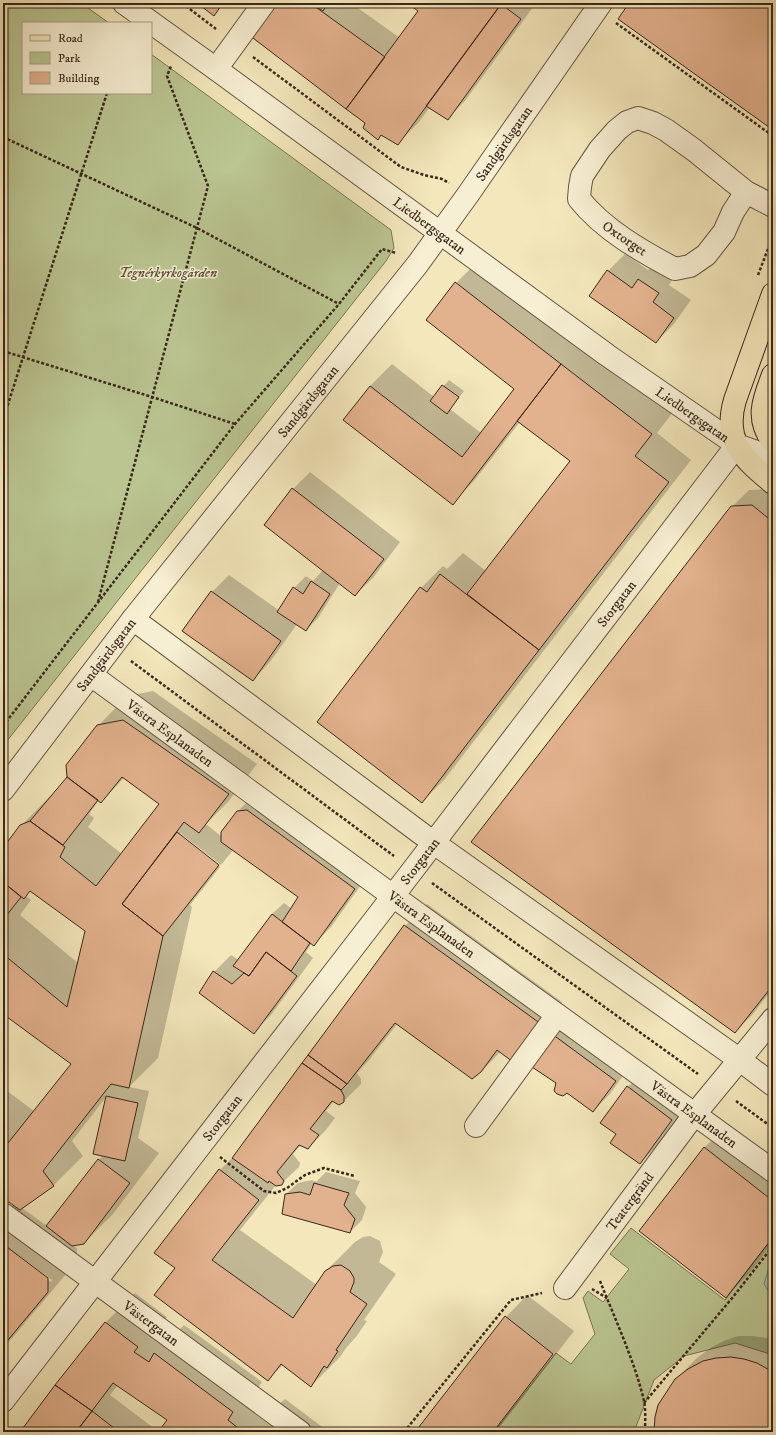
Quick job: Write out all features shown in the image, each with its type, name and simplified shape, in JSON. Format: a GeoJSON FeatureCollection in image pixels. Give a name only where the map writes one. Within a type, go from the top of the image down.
{"type":"FeatureCollection","features":[{"type":"Feature","properties":{"kind":"main road"},"geometry":{"type":"LineString","coordinates":[[737,445],[732,429],[731,414],[773,294]]}},
{"type":"Feature","properties":{"kind":"main road"},"geometry":{"type":"LineString","coordinates":[[769,436],[763,423],[763,408],[773,374]]}},
{"type":"Feature","properties":{"kind":"main road","name":"Liedbergsgatan"},"geometry":{"type":"LineString","coordinates":[[737,445],[746,458],[773,483]]}},
{"type":"Feature","properties":{"kind":"street","name":"Liedbergsgatan"},"geometry":{"type":"LineString","coordinates":[[124,3],[151,22]]}},
{"type":"Feature","properties":{"kind":"street"},"geometry":{"type":"LineString","coordinates":[[216,68],[264,3]]}},
{"type":"Feature","properties":{"kind":"street","name":"Sandgärdsgatan"},"geometry":{"type":"LineString","coordinates":[[3,790],[133,619],[417,266],[599,6]]}},
{"type":"Feature","properties":{"kind":"street","name":"Liedbergsgatan"},"geometry":{"type":"LineString","coordinates":[[152,23],[216,68],[607,356],[737,445],[773,458]]}},
{"type":"Feature","properties":{"kind":"street","name":"Oxtorget"},"geometry":{"type":"LineString","coordinates":[[638,118],[653,123],[666,130],[707,159],[746,192],[733,212],[724,232],[706,255],[690,266],[675,269],[629,243],[588,211],[579,199],[582,176],[600,149],[617,130],[627,122],[638,118]]}},
{"type":"Feature","properties":{"kind":"street"},"geometry":{"type":"LineString","coordinates":[[746,192],[773,206]]}},
{"type":"Feature","properties":{"kind":"street","name":"Storgatan"},"geometry":{"type":"LineString","coordinates":[[3,1400],[414,870],[737,445]]}},
{"type":"Feature","properties":{"kind":"street"},"geometry":{"type":"LineString","coordinates":[[133,619],[434,843],[773,1085]]}},
{"type":"Feature","properties":{"kind":"street","name":"Västra Esplanaden"},"geometry":{"type":"LineString","coordinates":[[91,675],[556,1015],[773,1171]]}},
{"type":"Feature","properties":{"kind":"street"},"geometry":{"type":"LineString","coordinates":[[476,1126],[556,1015]]}},
{"type":"Feature","properties":{"kind":"street","name":"Teatergränd"},"geometry":{"type":"LineString","coordinates":[[565,1288],[694,1115],[773,1019]]}},
{"type":"Feature","properties":{"kind":"street","name":"Västergatan"},"geometry":{"type":"LineString","coordinates":[[3,1214],[95,1283],[296,1429]]}},
{"type":"Feature","properties":{"kind":"path"},"geometry":{"type":"LineString","coordinates":[[182,3],[401,167],[424,175],[442,179],[467,196]]}},
{"type":"Feature","properties":{"kind":"path"},"geometry":{"type":"LineString","coordinates":[[599,6],[773,136]]}},
{"type":"Feature","properties":{"kind":"path"},"geometry":{"type":"LineString","coordinates":[[98,604],[208,186],[167,76],[180,43]]}},
{"type":"Feature","properties":{"kind":"path"},"geometry":{"type":"LineString","coordinates":[[3,420],[107,94]]}},
{"type":"Feature","properties":{"kind":"path"},"geometry":{"type":"LineString","coordinates":[[3,137],[197,228],[339,304]]}},
{"type":"Feature","properties":{"kind":"path"},"geometry":{"type":"LineString","coordinates":[[3,726],[235,424],[339,304],[382,249],[401,255],[417,266]]}},
{"type":"Feature","properties":{"kind":"path"},"geometry":{"type":"LineString","coordinates":[[3,351],[235,424]]}},
{"type":"Feature","properties":{"kind":"path"},"geometry":{"type":"LineString","coordinates":[[128,658],[414,870],[773,1128]]}},
{"type":"Feature","properties":{"kind":"path"},"geometry":{"type":"LineString","coordinates":[[202,1144],[264,1191],[276,1193],[287,1188],[305,1175],[324,1168],[355,1176]]}},
{"type":"Feature","properties":{"kind":"path"},"geometry":{"type":"LineString","coordinates":[[644,1403],[733,1297],[773,1246]]}},
{"type":"Feature","properties":{"kind":"path"},"geometry":{"type":"LineString","coordinates":[[590,1255],[632,1363],[644,1403],[645,1432]]}},
{"type":"Feature","properties":{"kind":"path"},"geometry":{"type":"LineString","coordinates":[[404,1432],[511,1300],[565,1288]]}},
{"type":"Feature","properties":{"kind":"green space","name":"Tegnérkyrkogården"},"geometry":{"type":"Polygon","coordinates":[[[3,3],[81,3],[108,22],[22,22],[22,94],[152,94],[152,55],[391,230],[394,248],[386,261],[3,746],[3,3]]]}},
{"type":"Feature","properties":{"kind":"green space"},"geometry":{"type":"Polygon","coordinates":[[[631,1228],[725,1300],[773,1237],[773,1355],[735,1343],[684,1356],[654,1380],[635,1429],[631,1432],[494,1432],[556,1353],[571,1364],[595,1334],[583,1298],[588,1291],[603,1302],[629,1269],[610,1254],[631,1228]]]}},
{"type":"Feature","properties":{"kind":"shaded area"},"geometry":{"type":"Polygon","coordinates":[[[773,1262],[773,1299],[764,1284],[770,1264],[773,1262]]]}},
{"type":"Feature","properties":{"kind":"building"},"geometry":{"type":"Polygon","coordinates":[[[197,3],[223,3],[214,16],[197,3]]]}},
{"type":"Feature","properties":{"kind":"building"},"geometry":{"type":"Polygon","coordinates":[[[272,3],[310,3],[385,57],[346,109],[249,35],[272,3]]]}},
{"type":"Feature","properties":{"kind":"building"},"geometry":{"type":"Polygon","coordinates":[[[312,3],[328,3],[323,11],[312,3]]]}},
{"type":"Feature","properties":{"kind":"building"},"geometry":{"type":"Polygon","coordinates":[[[407,3],[502,3],[398,145],[381,135],[378,140],[363,128],[365,123],[346,109],[418,11],[407,3]]]}},
{"type":"Feature","properties":{"kind":"building"},"geometry":{"type":"Polygon","coordinates":[[[629,3],[773,3],[773,130],[618,19],[629,3]]]}},
{"type":"Feature","properties":{"kind":"building"},"geometry":{"type":"Polygon","coordinates":[[[501,4],[521,19],[448,120],[426,106],[501,4]]]}},
{"type":"Feature","properties":{"kind":"building"},"geometry":{"type":"Polygon","coordinates":[[[607,270],[632,288],[638,279],[659,293],[653,302],[674,318],[656,343],[589,296],[607,270]]]}},
{"type":"Feature","properties":{"kind":"building"},"geometry":{"type":"Polygon","coordinates":[[[455,282],[561,364],[453,505],[343,420],[370,386],[462,457],[514,389],[426,320],[455,282]]]}},
{"type":"Feature","properties":{"kind":"building"},"geometry":{"type":"Polygon","coordinates":[[[561,364],[652,434],[635,456],[669,482],[539,650],[467,594],[570,461],[517,421],[561,364]]]}},
{"type":"Feature","properties":{"kind":"building"},"geometry":{"type":"Polygon","coordinates":[[[442,385],[459,397],[447,414],[430,401],[442,385]]]}},
{"type":"Feature","properties":{"kind":"building"},"geometry":{"type":"Polygon","coordinates":[[[292,488],[384,559],[355,596],[264,525],[292,488]]]}},
{"type":"Feature","properties":{"kind":"building"},"geometry":{"type":"Polygon","coordinates":[[[752,505],[773,522],[773,985],[735,1033],[471,842],[731,506],[752,505]]]}},
{"type":"Feature","properties":{"kind":"building"},"geometry":{"type":"Polygon","coordinates":[[[440,574],[539,650],[422,803],[317,722],[420,587],[427,592],[440,574]]]}},
{"type":"Feature","properties":{"kind":"building"},"geometry":{"type":"Polygon","coordinates":[[[311,581],[330,594],[306,631],[277,612],[293,587],[303,594],[311,581]]]}},
{"type":"Feature","properties":{"kind":"building"},"geometry":{"type":"Polygon","coordinates":[[[211,591],[281,641],[253,681],[182,631],[211,591]]]}},
{"type":"Feature","properties":{"kind":"building"},"geometry":{"type":"Polygon","coordinates":[[[123,720],[229,794],[199,833],[184,822],[122,904],[163,936],[129,1088],[111,1084],[43,1171],[54,1186],[20,1210],[3,1198],[3,1139],[8,1143],[71,1064],[3,1014],[3,954],[67,1007],[85,931],[30,891],[24,899],[3,882],[3,848],[20,825],[30,821],[65,847],[60,857],[96,886],[159,804],[122,777],[101,803],[67,777],[66,765],[97,725],[123,720]]]}},
{"type":"Feature","properties":{"kind":"building"},"geometry":{"type":"Polygon","coordinates":[[[67,777],[98,800],[63,845],[30,821],[67,777]]]}},
{"type":"Feature","properties":{"kind":"building"},"geometry":{"type":"Polygon","coordinates":[[[247,810],[355,889],[314,946],[282,922],[298,897],[221,842],[221,832],[237,811],[247,810]]]}},
{"type":"Feature","properties":{"kind":"building"},"geometry":{"type":"Polygon","coordinates":[[[177,832],[219,865],[163,936],[122,904],[177,832]]]}},
{"type":"Feature","properties":{"kind":"building"},"geometry":{"type":"Polygon","coordinates":[[[3,882],[21,897],[3,920],[3,882]]]}},
{"type":"Feature","properties":{"kind":"building"},"geometry":{"type":"Polygon","coordinates":[[[272,914],[310,943],[291,971],[266,952],[249,976],[233,966],[272,914]]]}},
{"type":"Feature","properties":{"kind":"building"},"geometry":{"type":"Polygon","coordinates":[[[404,925],[541,1024],[513,1062],[497,1050],[481,1072],[472,1079],[395,1023],[347,1084],[308,1055],[404,925]]]}},
{"type":"Feature","properties":{"kind":"building"},"geometry":{"type":"Polygon","coordinates":[[[266,952],[297,976],[254,1034],[199,993],[213,971],[232,984],[244,973],[249,976],[266,952]]]}},
{"type":"Feature","properties":{"kind":"building"},"geometry":{"type":"Polygon","coordinates":[[[552,1034],[616,1081],[593,1112],[567,1093],[563,1096],[557,1094],[554,1091],[556,1083],[529,1065],[552,1034]]]}},
{"type":"Feature","properties":{"kind":"building"},"geometry":{"type":"Polygon","coordinates":[[[308,1055],[347,1084],[341,1090],[302,1063],[308,1055]]]}},
{"type":"Feature","properties":{"kind":"building"},"geometry":{"type":"Polygon","coordinates":[[[302,1063],[341,1090],[344,1096],[344,1102],[339,1105],[332,1101],[310,1129],[319,1135],[308,1149],[299,1145],[277,1172],[284,1181],[282,1185],[276,1186],[269,1181],[268,1183],[232,1158],[302,1063]]]}},
{"type":"Feature","properties":{"kind":"building"},"geometry":{"type":"Polygon","coordinates":[[[627,1086],[672,1120],[640,1164],[610,1143],[616,1134],[600,1123],[627,1086]]]}},
{"type":"Feature","properties":{"kind":"building"},"geometry":{"type":"Polygon","coordinates":[[[106,1096],[138,1103],[125,1161],[93,1154],[106,1096]]]}},
{"type":"Feature","properties":{"kind":"building"},"geometry":{"type":"Polygon","coordinates":[[[704,1147],[773,1201],[773,1237],[726,1298],[639,1231],[704,1147]]]}},
{"type":"Feature","properties":{"kind":"building"},"geometry":{"type":"Polygon","coordinates":[[[98,1159],[130,1183],[84,1244],[72,1246],[46,1226],[98,1159]]]}},
{"type":"Feature","properties":{"kind":"building"},"geometry":{"type":"Polygon","coordinates":[[[219,1169],[259,1200],[212,1260],[293,1318],[325,1271],[333,1266],[341,1265],[350,1271],[354,1278],[354,1282],[350,1292],[367,1304],[336,1350],[338,1351],[327,1368],[324,1366],[311,1387],[281,1364],[268,1381],[154,1295],[175,1268],[154,1253],[219,1169]]]}},
{"type":"Feature","properties":{"kind":"building"},"geometry":{"type":"Polygon","coordinates":[[[314,1183],[349,1193],[344,1205],[355,1219],[350,1233],[282,1214],[285,1194],[300,1192],[310,1195],[314,1183]]]}},
{"type":"Feature","properties":{"kind":"building"},"geometry":{"type":"Polygon","coordinates":[[[3,1244],[48,1278],[48,1292],[3,1346],[3,1244]]]}},
{"type":"Feature","properties":{"kind":"building"},"geometry":{"type":"Polygon","coordinates":[[[505,1316],[553,1354],[493,1432],[415,1432],[505,1316]]]}},
{"type":"Feature","properties":{"kind":"building"},"geometry":{"type":"Polygon","coordinates":[[[105,1322],[138,1347],[134,1352],[149,1362],[154,1353],[233,1412],[228,1420],[243,1432],[158,1432],[167,1420],[113,1383],[92,1411],[55,1385],[105,1322]]]}},
{"type":"Feature","properties":{"kind":"building"},"geometry":{"type":"Polygon","coordinates":[[[731,1357],[757,1363],[773,1372],[773,1432],[654,1432],[655,1417],[658,1405],[675,1379],[688,1369],[703,1361],[731,1357]]]}},
{"type":"Feature","properties":{"kind":"building"},"geometry":{"type":"Polygon","coordinates":[[[55,1385],[92,1411],[76,1432],[20,1432],[55,1385]]]}},
{"type":"Feature","properties":{"kind":"building"},"geometry":{"type":"Polygon","coordinates":[[[92,1411],[119,1432],[76,1432],[92,1411]]]}}]}
